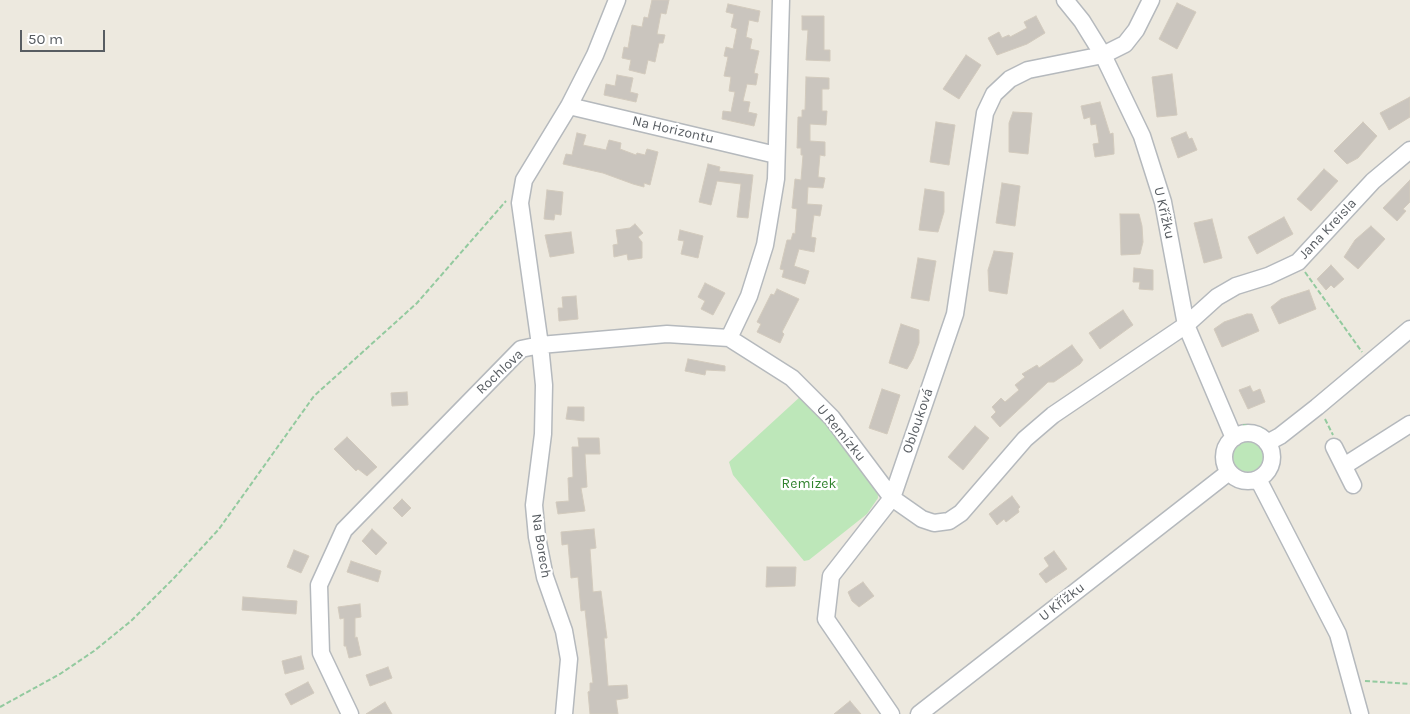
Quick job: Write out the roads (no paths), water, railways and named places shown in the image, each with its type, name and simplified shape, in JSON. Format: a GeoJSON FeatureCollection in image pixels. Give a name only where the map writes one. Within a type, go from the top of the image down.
{"type":"FeatureCollection","features":[{"type":"Feature","properties":{"kind":"street","name":"Rochlova"},"geometry":{"type":"LineString","coordinates":[[350,714],[321,653],[318,585],[344,530],[521,349],[540,345],[520,203],[524,180],[569,106],[595,55],[617,0]]}},
{"type":"Feature","properties":{"kind":"street"},"geometry":{"type":"LineString","coordinates":[[729,338],[749,296],[765,245],[776,179],[781,0]]}},
{"type":"Feature","properties":{"kind":"street","name":"U Křížku"},"geometry":{"type":"LineString","coordinates":[[1065,0],[1082,21],[1103,56],[1142,136],[1163,202],[1186,325],[1235,431]]}},
{"type":"Feature","properties":{"kind":"street"},"geometry":{"type":"LineString","coordinates":[[1103,56],[1125,44],[1136,30],[1151,0]]}},
{"type":"Feature","properties":{"kind":"street","name":"Oblouková"},"geometry":{"type":"LineString","coordinates":[[892,498],[955,314],[980,139],[986,114],[994,94],[1010,79],[1028,70],[1103,56]]}},
{"type":"Feature","properties":{"kind":"street","name":"Na Horizontu"},"geometry":{"type":"LineString","coordinates":[[569,106],[776,155]]}},
{"type":"Feature","properties":{"kind":"street","name":"Jana Kreisla"},"geometry":{"type":"LineString","coordinates":[[1186,325],[1216,297],[1236,286],[1268,276],[1298,262],[1373,180],[1410,150]]}},
{"type":"Feature","properties":{"kind":"street"},"geometry":{"type":"LineString","coordinates":[[891,714],[826,619],[832,576],[892,498],[922,519],[934,523],[949,521],[961,513],[1025,439],[1053,415],[1186,325]]}},
{"type":"Feature","properties":{"kind":"street"},"geometry":{"type":"LineString","coordinates":[[1269,437],[1271,464],[1264,476],[1258,480],[1242,481],[1229,472],[1224,458],[1228,443],[1235,431],[1269,437],[1280,436],[1410,329]]}},
{"type":"Feature","properties":{"kind":"street","name":"U Remízku"},"geometry":{"type":"LineString","coordinates":[[540,345],[667,334],[729,338],[792,378],[832,418],[892,498]]}},
{"type":"Feature","properties":{"kind":"street","name":"Na Borech"},"geometry":{"type":"LineString","coordinates":[[540,345],[544,385],[543,434],[534,505],[537,538],[545,578],[564,631],[569,659],[564,714]]}},
{"type":"Feature","properties":{"kind":"street"},"geometry":{"type":"LineString","coordinates":[[1344,466],[1410,424]]}},
{"type":"Feature","properties":{"kind":"street"},"geometry":{"type":"LineString","coordinates":[[1334,447],[1353,485]]}},
{"type":"Feature","properties":{"kind":"street","name":"U Křížku"},"geometry":{"type":"LineString","coordinates":[[919,714],[1229,472]]}},
{"type":"Feature","properties":{"kind":"street"},"geometry":{"type":"LineString","coordinates":[[1258,480],[1338,634],[1360,714]]}},
{"type":"Feature","properties":{"kind":"park label","name":"Remízek"},"geometry":{"type":"Point","coordinates":[809,484]}}]}
